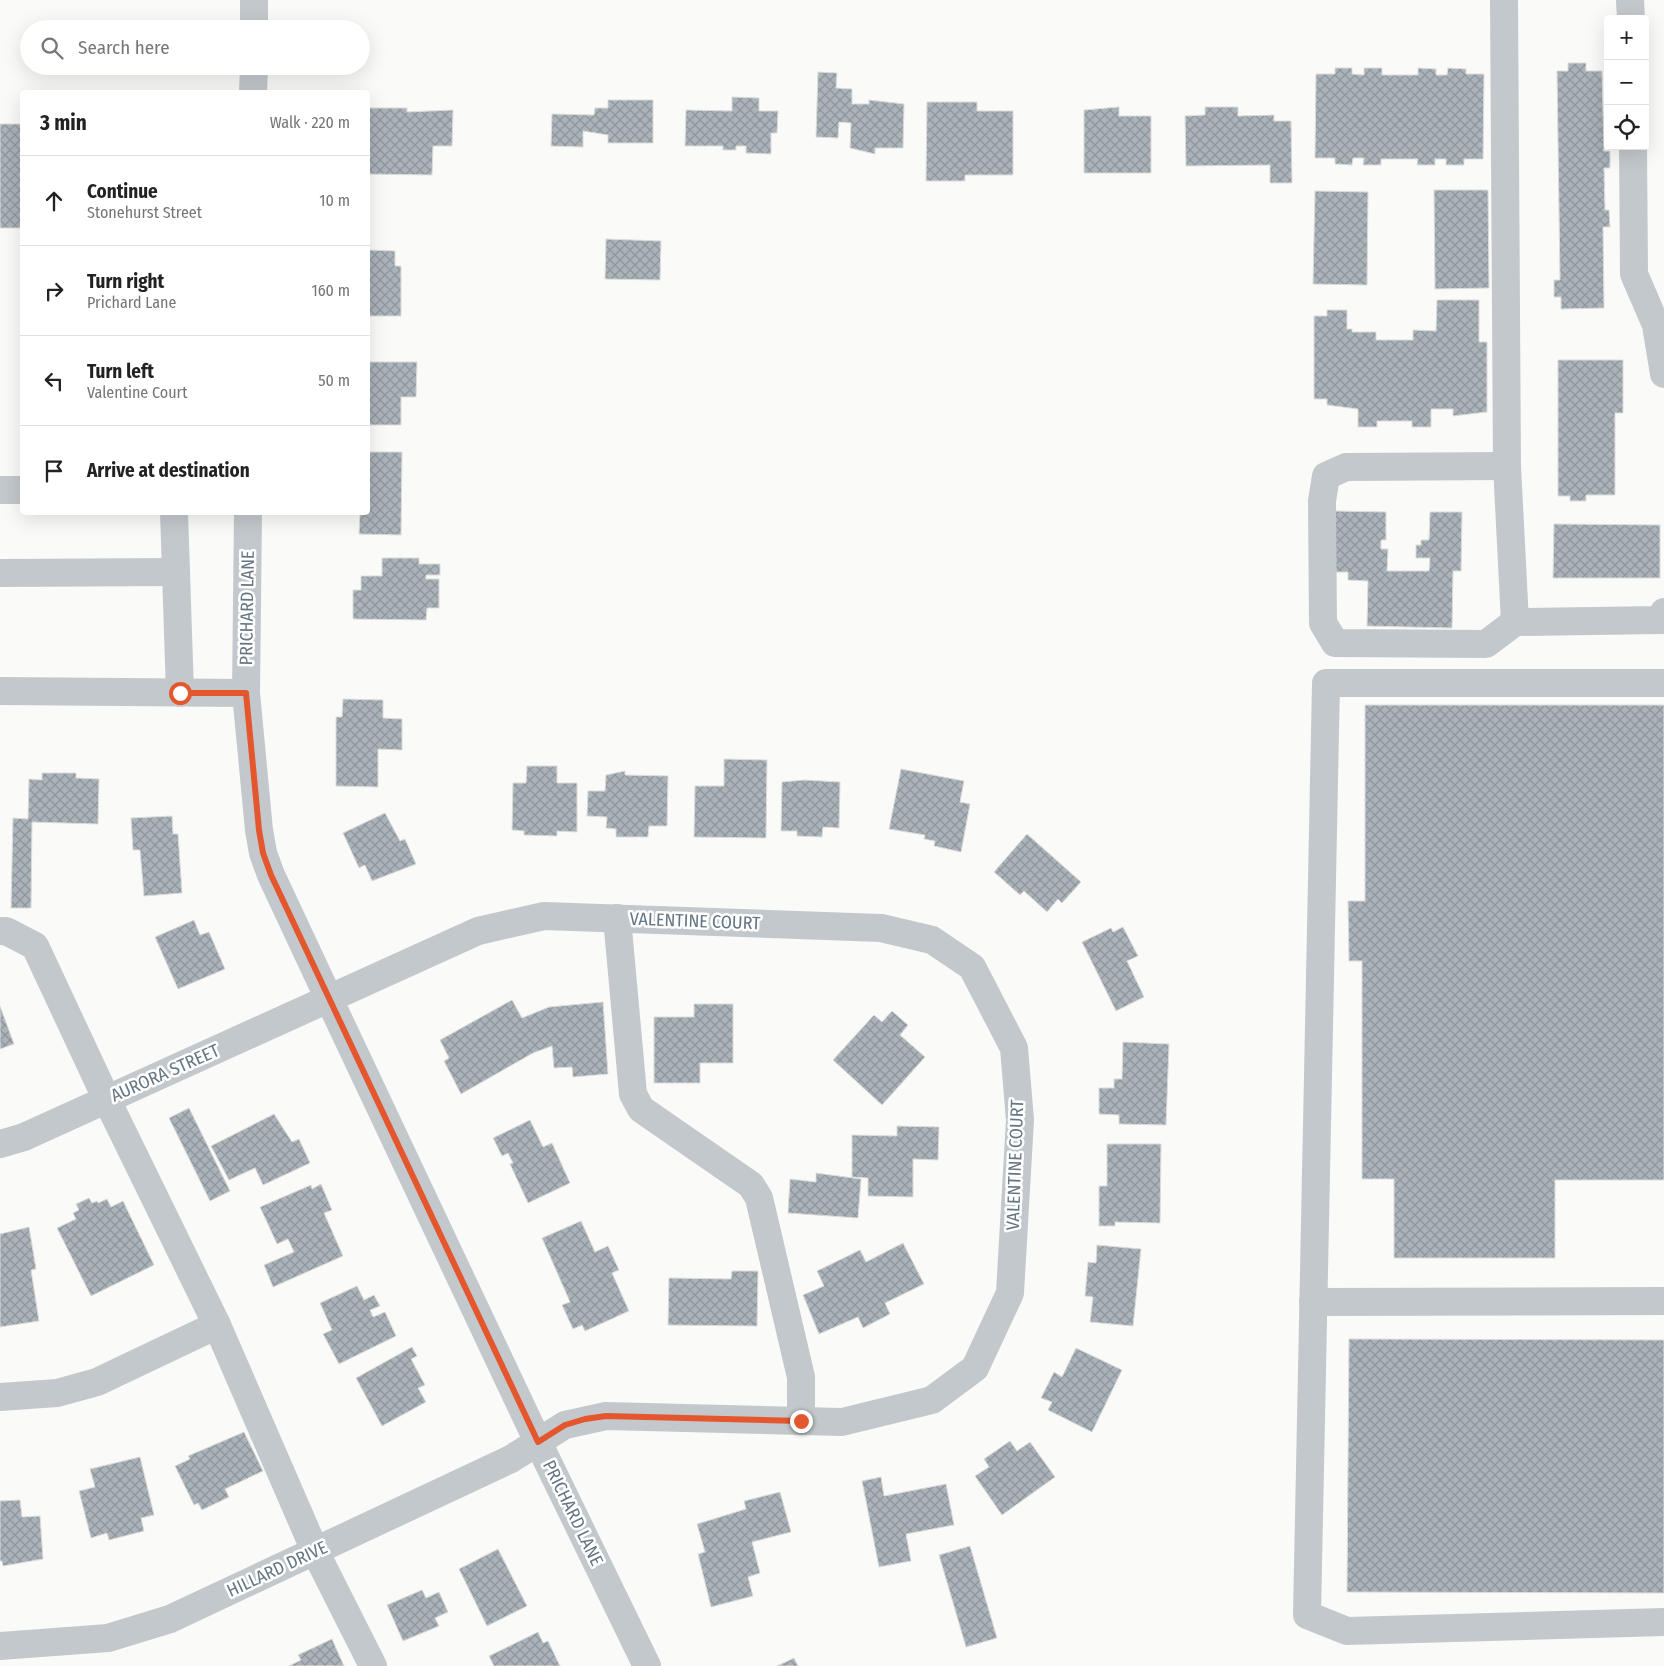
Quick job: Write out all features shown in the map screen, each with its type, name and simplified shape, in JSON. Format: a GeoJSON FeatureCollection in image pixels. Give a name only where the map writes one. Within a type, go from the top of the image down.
{"type":"FeatureCollection","features":[{"type":"Feature","properties":{"kind":"street"},"geometry":{"type":"LineString","coordinates":[[254,0],[254,20]]}},
{"type":"Feature","properties":{"kind":"street"},"geometry":{"type":"LineString","coordinates":[[1504,0],[1507,466],[1515,622]]}},
{"type":"Feature","properties":{"kind":"street"},"geometry":{"type":"LineString","coordinates":[[1630,0],[1631,15]]}},
{"type":"Feature","properties":{"kind":"street"},"geometry":{"type":"LineString","coordinates":[[253,90],[254,75]]}},
{"type":"Feature","properties":{"kind":"street"},"geometry":{"type":"LineString","coordinates":[[1633,150],[1634,274],[1656,325],[1664,374]]}},
{"type":"Feature","properties":{"kind":"street"},"geometry":{"type":"LineString","coordinates":[[1507,466],[1346,467],[1326,476],[1322,502],[1324,623],[1335,643],[1486,644],[1515,622],[1661,620],[1664,612]]}},
{"type":"Feature","properties":{"kind":"street"},"geometry":{"type":"LineString","coordinates":[[0,490],[20,490]]}},
{"type":"Feature","properties":{"kind":"street"},"geometry":{"type":"LineString","coordinates":[[174,515],[180,693]]}},
{"type":"Feature","properties":{"kind":"street","name":"PRICHARD LANE"},"geometry":{"type":"LineString","coordinates":[[248,515],[246,693],[259,830],[263,853],[271,875],[328,999],[538,1442],[647,1666]]}},
{"type":"Feature","properties":{"kind":"street"},"geometry":{"type":"LineString","coordinates":[[0,573],[176,572]]}},
{"type":"Feature","properties":{"kind":"street"},"geometry":{"type":"LineString","coordinates":[[1664,683],[1326,683],[1306,1615],[1347,1631],[1664,1622]]}},
{"type":"Feature","properties":{"kind":"street"},"geometry":{"type":"LineString","coordinates":[[0,691],[246,693]]}},
{"type":"Feature","properties":{"kind":"street","name":"VALENTINE COURT"},"geometry":{"type":"LineString","coordinates":[[328,999],[478,931],[544,916],[881,928],[932,940],[972,966],[1014,1048],[1020,1120],[1010,1293],[975,1368],[932,1400],[842,1422],[606,1416],[585,1419],[565,1425],[538,1442]]}},
{"type":"Feature","properties":{"kind":"street"},"geometry":{"type":"LineString","coordinates":[[617,918],[633,1094],[641,1109],[751,1185],[759,1198],[801,1377],[801,1421]]}},
{"type":"Feature","properties":{"kind":"street"},"geometry":{"type":"LineString","coordinates":[[0,930],[6,930],[34,946],[217,1325],[316,1551],[373,1666]]}},
{"type":"Feature","properties":{"kind":"street","name":"AURORA STREET"},"geometry":{"type":"LineString","coordinates":[[0,1144],[24,1137],[328,999]]}},
{"type":"Feature","properties":{"kind":"street"},"geometry":{"type":"LineString","coordinates":[[1313,1302],[1664,1301]]}},
{"type":"Feature","properties":{"kind":"street"},"geometry":{"type":"LineString","coordinates":[[0,1397],[57,1393],[97,1382],[217,1325]]}},
{"type":"Feature","properties":{"kind":"street","name":"HILLARD DRIVE"},"geometry":{"type":"LineString","coordinates":[[0,1646],[108,1638],[162,1622],[511,1458],[538,1442]]}},
{"type":"Feature","properties":{"kind":"building"},"geometry":{"type":"Polygon","coordinates":[[[1568,63],[1586,63],[1586,71],[1602,71],[1604,151],[1610,151],[1610,168],[1604,168],[1605,210],[1609,210],[1610,227],[1603,227],[1604,308],[1561,309],[1561,297],[1554,297],[1554,280],[1560,280],[1557,71],[1568,71],[1568,63]]]}},
{"type":"Feature","properties":{"kind":"building"},"geometry":{"type":"Polygon","coordinates":[[[1335,68],[1352,68],[1352,74],[1364,75],[1364,68],[1382,68],[1382,75],[1418,75],[1418,68],[1436,69],[1436,75],[1447,75],[1448,68],[1466,69],[1466,74],[1484,74],[1483,159],[1464,159],[1464,165],[1446,165],[1446,159],[1435,159],[1435,165],[1417,165],[1418,159],[1381,159],[1381,165],[1363,165],[1364,158],[1353,158],[1352,165],[1335,164],[1335,158],[1315,158],[1316,74],[1335,74],[1335,68]]]}},
{"type":"Feature","properties":{"kind":"building"},"geometry":{"type":"Polygon","coordinates":[[[818,72],[837,73],[836,88],[852,89],[852,104],[869,104],[869,100],[904,104],[903,148],[875,148],[875,154],[850,148],[851,123],[839,122],[838,138],[816,137],[818,72]]]}},
{"type":"Feature","properties":{"kind":"building"},"geometry":{"type":"Polygon","coordinates":[[[732,97],[759,98],[759,111],[778,111],[777,133],[771,133],[771,154],[746,153],[746,146],[736,146],[736,150],[723,150],[723,146],[685,146],[686,110],[732,111],[732,97]]]}},
{"type":"Feature","properties":{"kind":"building"},"geometry":{"type":"Polygon","coordinates":[[[608,100],[653,100],[653,143],[608,143],[608,135],[583,131],[583,147],[551,146],[552,114],[594,115],[595,108],[608,108],[608,100]]]}},
{"type":"Feature","properties":{"kind":"building"},"geometry":{"type":"Polygon","coordinates":[[[927,102],[977,102],[977,111],[1013,111],[1013,175],[965,175],[965,181],[926,181],[927,102]]]}},
{"type":"Feature","properties":{"kind":"building"},"geometry":{"type":"Polygon","coordinates":[[[1119,107],[1119,116],[1151,116],[1151,173],[1084,173],[1084,110],[1119,107]]]}},
{"type":"Feature","properties":{"kind":"building"},"geometry":{"type":"Polygon","coordinates":[[[1205,107],[1238,107],[1238,116],[1274,115],[1274,121],[1291,121],[1292,183],[1270,183],[1270,165],[1186,166],[1185,116],[1205,115],[1205,107]]]}},
{"type":"Feature","properties":{"kind":"building"},"geometry":{"type":"Polygon","coordinates":[[[370,108],[407,108],[407,112],[453,110],[452,146],[433,146],[432,175],[370,174],[370,108]]]}},
{"type":"Feature","properties":{"kind":"building"},"geometry":{"type":"Polygon","coordinates":[[[0,124],[20,124],[20,228],[0,228],[0,124]]]}},
{"type":"Feature","properties":{"kind":"building"},"geometry":{"type":"Polygon","coordinates":[[[1434,190],[1488,190],[1489,288],[1435,289],[1434,190]]]}},
{"type":"Feature","properties":{"kind":"building"},"geometry":{"type":"Polygon","coordinates":[[[1315,191],[1368,192],[1367,285],[1313,284],[1315,191]]]}},
{"type":"Feature","properties":{"kind":"building"},"geometry":{"type":"Polygon","coordinates":[[[606,239],[661,241],[660,280],[605,279],[606,239]]]}},
{"type":"Feature","properties":{"kind":"building"},"geometry":{"type":"Polygon","coordinates":[[[370,250],[395,251],[395,266],[401,266],[401,316],[370,316],[370,250]]]}},
{"type":"Feature","properties":{"kind":"building"},"geometry":{"type":"Polygon","coordinates":[[[1437,300],[1479,300],[1479,342],[1487,342],[1487,412],[1453,416],[1453,409],[1431,409],[1431,427],[1412,427],[1412,421],[1377,421],[1377,427],[1358,427],[1358,409],[1327,405],[1327,399],[1314,399],[1314,316],[1327,316],[1327,310],[1347,310],[1347,329],[1352,329],[1352,332],[1376,332],[1376,340],[1413,340],[1413,330],[1436,331],[1437,300]]]}},
{"type":"Feature","properties":{"kind":"building"},"geometry":{"type":"Polygon","coordinates":[[[1558,360],[1623,360],[1623,413],[1615,413],[1615,495],[1586,495],[1586,501],[1570,501],[1570,496],[1558,496],[1558,360]]]}},
{"type":"Feature","properties":{"kind":"building"},"geometry":{"type":"Polygon","coordinates":[[[370,362],[417,362],[416,397],[401,397],[401,425],[370,425],[370,362]]]}},
{"type":"Feature","properties":{"kind":"building"},"geometry":{"type":"Polygon","coordinates":[[[370,452],[402,452],[401,535],[359,534],[360,515],[370,515],[370,452]]]}},
{"type":"Feature","properties":{"kind":"building"},"geometry":{"type":"Polygon","coordinates":[[[1335,511],[1386,512],[1386,540],[1381,540],[1381,549],[1388,549],[1387,571],[1429,571],[1430,558],[1416,558],[1416,545],[1421,545],[1421,540],[1429,540],[1430,512],[1462,512],[1461,571],[1453,571],[1452,628],[1367,626],[1368,581],[1348,580],[1348,572],[1333,572],[1335,511]]]}},
{"type":"Feature","properties":{"kind":"building"},"geometry":{"type":"Polygon","coordinates":[[[1554,524],[1660,525],[1660,578],[1553,578],[1554,524]]]}},
{"type":"Feature","properties":{"kind":"building"},"geometry":{"type":"Polygon","coordinates":[[[382,558],[419,558],[419,564],[440,564],[440,575],[426,575],[426,579],[439,579],[439,608],[427,608],[426,620],[353,619],[353,590],[361,590],[361,576],[382,576],[382,558]]]}},
{"type":"Feature","properties":{"kind":"building"},"geometry":{"type":"Polygon","coordinates":[[[343,699],[383,700],[383,718],[402,719],[402,750],[378,749],[378,787],[336,786],[336,717],[342,717],[343,699]]]}},
{"type":"Feature","properties":{"kind":"building"},"geometry":{"type":"Polygon","coordinates":[[[1365,705],[1664,705],[1664,1180],[1555,1180],[1555,1258],[1394,1258],[1394,1179],[1362,1179],[1362,961],[1349,961],[1348,901],[1365,901],[1365,705]]]}},
{"type":"Feature","properties":{"kind":"building"},"geometry":{"type":"Polygon","coordinates":[[[724,759],[767,760],[766,838],[694,837],[695,786],[724,786],[724,759]]]}},
{"type":"Feature","properties":{"kind":"building"},"geometry":{"type":"Polygon","coordinates":[[[527,766],[557,766],[557,783],[577,783],[577,832],[557,831],[557,836],[524,835],[524,831],[512,830],[513,783],[526,783],[527,766]]]}},
{"type":"Feature","properties":{"kind":"building"},"geometry":{"type":"Polygon","coordinates":[[[901,769],[964,781],[960,802],[970,804],[961,852],[934,846],[935,841],[924,839],[925,835],[889,829],[901,769]]]}},
{"type":"Feature","properties":{"kind":"building"},"geometry":{"type":"Polygon","coordinates":[[[625,771],[625,775],[668,776],[667,826],[649,826],[648,837],[616,837],[616,829],[606,828],[607,817],[587,816],[588,791],[605,791],[606,775],[625,771]]]}},
{"type":"Feature","properties":{"kind":"building"},"geometry":{"type":"Polygon","coordinates":[[[42,773],[76,773],[76,778],[99,779],[98,824],[32,822],[31,908],[11,908],[13,818],[28,819],[29,779],[42,780],[42,773]]]}},
{"type":"Feature","properties":{"kind":"building"},"geometry":{"type":"Polygon","coordinates":[[[804,780],[840,782],[839,828],[823,827],[822,837],[797,836],[797,831],[781,831],[782,782],[804,780]]]}},
{"type":"Feature","properties":{"kind":"building"},"geometry":{"type":"Polygon","coordinates":[[[385,813],[400,841],[405,839],[416,864],[372,881],[365,865],[359,868],[343,833],[385,813]]]}},
{"type":"Feature","properties":{"kind":"building"},"geometry":{"type":"Polygon","coordinates":[[[172,816],[173,834],[178,834],[182,893],[144,896],[140,850],[133,850],[131,818],[172,816]]]}},
{"type":"Feature","properties":{"kind":"building"},"geometry":{"type":"Polygon","coordinates":[[[1027,834],[1081,882],[1062,903],[1058,899],[1047,912],[1024,891],[1020,895],[994,872],[1027,834]]]}},
{"type":"Feature","properties":{"kind":"building"},"geometry":{"type":"Polygon","coordinates":[[[194,920],[200,935],[209,932],[225,969],[178,989],[155,937],[194,920]]]}},
{"type":"Feature","properties":{"kind":"building"},"geometry":{"type":"Polygon","coordinates":[[[1123,927],[1138,956],[1127,961],[1144,997],[1116,1011],[1082,942],[1111,928],[1113,932],[1123,927]]]}},
{"type":"Feature","properties":{"kind":"building"},"geometry":{"type":"Polygon","coordinates":[[[512,1000],[522,1018],[549,1007],[603,1002],[608,1074],[573,1077],[572,1067],[554,1068],[552,1046],[533,1053],[461,1094],[444,1061],[449,1058],[440,1040],[512,1000]]]}},
{"type":"Feature","properties":{"kind":"building"},"geometry":{"type":"Polygon","coordinates":[[[694,1004],[733,1004],[733,1063],[700,1063],[700,1083],[654,1083],[654,1017],[694,1017],[694,1004]]]}},
{"type":"Feature","properties":{"kind":"building"},"geometry":{"type":"Polygon","coordinates":[[[0,1006],[14,1044],[0,1049],[0,1006]]]}},
{"type":"Feature","properties":{"kind":"building"},"geometry":{"type":"Polygon","coordinates":[[[892,1011],[908,1025],[900,1035],[925,1057],[882,1105],[833,1060],[874,1015],[882,1022],[892,1011]]]}},
{"type":"Feature","properties":{"kind":"building"},"geometry":{"type":"Polygon","coordinates":[[[1123,1042],[1169,1044],[1166,1125],[1119,1124],[1119,1115],[1099,1114],[1099,1088],[1114,1088],[1114,1079],[1122,1079],[1123,1042]]]}},
{"type":"Feature","properties":{"kind":"building"},"geometry":{"type":"Polygon","coordinates":[[[189,1108],[230,1191],[210,1201],[169,1118],[189,1108]]]}},
{"type":"Feature","properties":{"kind":"building"},"geometry":{"type":"Polygon","coordinates":[[[274,1114],[292,1142],[299,1139],[310,1163],[263,1185],[255,1168],[229,1180],[211,1146],[274,1114]]]}},
{"type":"Feature","properties":{"kind":"building"},"geometry":{"type":"Polygon","coordinates":[[[530,1120],[543,1147],[552,1143],[570,1183],[528,1203],[510,1164],[513,1163],[508,1153],[502,1156],[493,1138],[530,1120]]]}},
{"type":"Feature","properties":{"kind":"building"},"geometry":{"type":"Polygon","coordinates":[[[897,1126],[939,1127],[938,1160],[913,1159],[913,1197],[868,1196],[868,1178],[852,1177],[852,1135],[897,1136],[897,1126]]]}},
{"type":"Feature","properties":{"kind":"building"},"geometry":{"type":"Polygon","coordinates":[[[1107,1144],[1161,1144],[1160,1223],[1115,1222],[1115,1226],[1099,1226],[1099,1186],[1107,1186],[1107,1144]]]}},
{"type":"Feature","properties":{"kind":"building"},"geometry":{"type":"Polygon","coordinates":[[[816,1173],[861,1179],[858,1218],[788,1213],[790,1179],[816,1182],[816,1173]]]}},
{"type":"Feature","properties":{"kind":"building"},"geometry":{"type":"Polygon","coordinates":[[[321,1184],[332,1210],[324,1213],[343,1256],[273,1287],[264,1265],[294,1252],[288,1239],[277,1244],[260,1207],[311,1185],[312,1189],[321,1184]]]}},
{"type":"Feature","properties":{"kind":"building"},"geometry":{"type":"Polygon","coordinates":[[[89,1198],[92,1203],[97,1201],[98,1203],[107,1199],[111,1207],[123,1201],[154,1265],[91,1296],[57,1228],[76,1219],[73,1213],[79,1210],[76,1204],[89,1198]]]}},
{"type":"Feature","properties":{"kind":"building"},"geometry":{"type":"Polygon","coordinates":[[[581,1221],[595,1252],[608,1246],[619,1270],[612,1273],[629,1311],[585,1331],[582,1325],[573,1329],[562,1305],[570,1302],[542,1238],[581,1221]]]}},
{"type":"Feature","properties":{"kind":"building"},"geometry":{"type":"Polygon","coordinates":[[[29,1227],[36,1269],[31,1270],[39,1321],[0,1327],[0,1234],[29,1227]]]}},
{"type":"Feature","properties":{"kind":"building"},"geometry":{"type":"Polygon","coordinates":[[[903,1243],[924,1284],[885,1303],[890,1314],[863,1328],[858,1317],[819,1334],[803,1295],[824,1286],[817,1271],[860,1250],[866,1262],[903,1243]]]}},
{"type":"Feature","properties":{"kind":"building"},"geometry":{"type":"Polygon","coordinates":[[[1097,1245],[1141,1249],[1133,1326],[1090,1322],[1093,1297],[1085,1296],[1088,1262],[1096,1263],[1097,1245]]]}},
{"type":"Feature","properties":{"kind":"building"},"geometry":{"type":"Polygon","coordinates":[[[732,1271],[758,1271],[757,1326],[668,1325],[669,1278],[731,1279],[732,1271]]]}},
{"type":"Feature","properties":{"kind":"building"},"geometry":{"type":"Polygon","coordinates":[[[357,1286],[364,1300],[374,1295],[380,1306],[370,1310],[373,1317],[385,1312],[396,1336],[339,1364],[323,1334],[332,1330],[320,1303],[357,1286]]]}},
{"type":"Feature","properties":{"kind":"building"},"geometry":{"type":"Polygon","coordinates":[[[1349,1339],[1664,1340],[1664,1593],[1347,1592],[1349,1339]]]}},
{"type":"Feature","properties":{"kind":"building"},"geometry":{"type":"Polygon","coordinates":[[[412,1347],[417,1356],[411,1359],[425,1385],[418,1388],[426,1402],[382,1426],[356,1378],[412,1347]]]}},
{"type":"Feature","properties":{"kind":"building"},"geometry":{"type":"Polygon","coordinates":[[[1076,1348],[1122,1370],[1092,1432],[1048,1410],[1052,1402],[1041,1398],[1054,1372],[1062,1377],[1076,1348]]]}},
{"type":"Feature","properties":{"kind":"building"},"geometry":{"type":"Polygon","coordinates":[[[244,1432],[263,1471],[225,1489],[229,1497],[202,1510],[198,1503],[194,1505],[175,1466],[190,1459],[188,1456],[244,1432]]]}},
{"type":"Feature","properties":{"kind":"building"},"geometry":{"type":"Polygon","coordinates":[[[1010,1441],[1017,1451],[1030,1442],[1055,1477],[1002,1515],[975,1476],[989,1467],[984,1459],[1010,1441]]]}},
{"type":"Feature","properties":{"kind":"building"},"geometry":{"type":"Polygon","coordinates":[[[140,1457],[154,1515],[141,1518],[144,1531],[109,1540],[107,1533],[91,1538],[79,1491],[95,1487],[90,1469],[140,1457]]]}},
{"type":"Feature","properties":{"kind":"building"},"geometry":{"type":"Polygon","coordinates":[[[881,1477],[884,1496],[946,1484],[954,1525],[906,1534],[911,1561],[879,1567],[862,1481],[881,1477]]]}},
{"type":"Feature","properties":{"kind":"building"},"geometry":{"type":"Polygon","coordinates":[[[780,1492],[791,1532],[752,1542],[760,1573],[748,1577],[753,1596],[711,1607],[698,1554],[705,1552],[697,1524],[746,1509],[744,1501],[780,1492]]]}},
{"type":"Feature","properties":{"kind":"building"},"geometry":{"type":"Polygon","coordinates":[[[20,1500],[22,1517],[40,1516],[43,1559],[3,1566],[2,1561],[0,1561],[0,1501],[20,1500]]]}},
{"type":"Feature","properties":{"kind":"building"},"geometry":{"type":"Polygon","coordinates":[[[970,1546],[997,1638],[966,1647],[939,1555],[970,1546]]]}},
{"type":"Feature","properties":{"kind":"building"},"geometry":{"type":"Polygon","coordinates":[[[498,1549],[527,1606],[487,1626],[459,1569],[498,1549]]]}},
{"type":"Feature","properties":{"kind":"building"},"geometry":{"type":"Polygon","coordinates":[[[422,1590],[426,1598],[439,1592],[448,1612],[435,1618],[439,1626],[403,1641],[387,1605],[422,1590]]]}},
{"type":"Feature","properties":{"kind":"building"},"geometry":{"type":"Polygon","coordinates":[[[538,1632],[543,1643],[548,1641],[560,1666],[494,1666],[489,1656],[538,1632]]]}},
{"type":"Feature","properties":{"kind":"building"},"geometry":{"type":"Polygon","coordinates":[[[332,1639],[344,1666],[289,1666],[301,1660],[298,1655],[332,1639]]]}},
{"type":"Feature","properties":{"kind":"building"},"geometry":{"type":"Polygon","coordinates":[[[794,1658],[798,1666],[777,1666],[794,1658]]]}},
{"type":"Feature","properties":{"kind":"route"},"geometry":{"type":"LineString","coordinates":[[180,693],[246,693],[259,830],[263,853],[271,875],[538,1442],[565,1425],[585,1419],[606,1416],[801,1421]]}}]}
